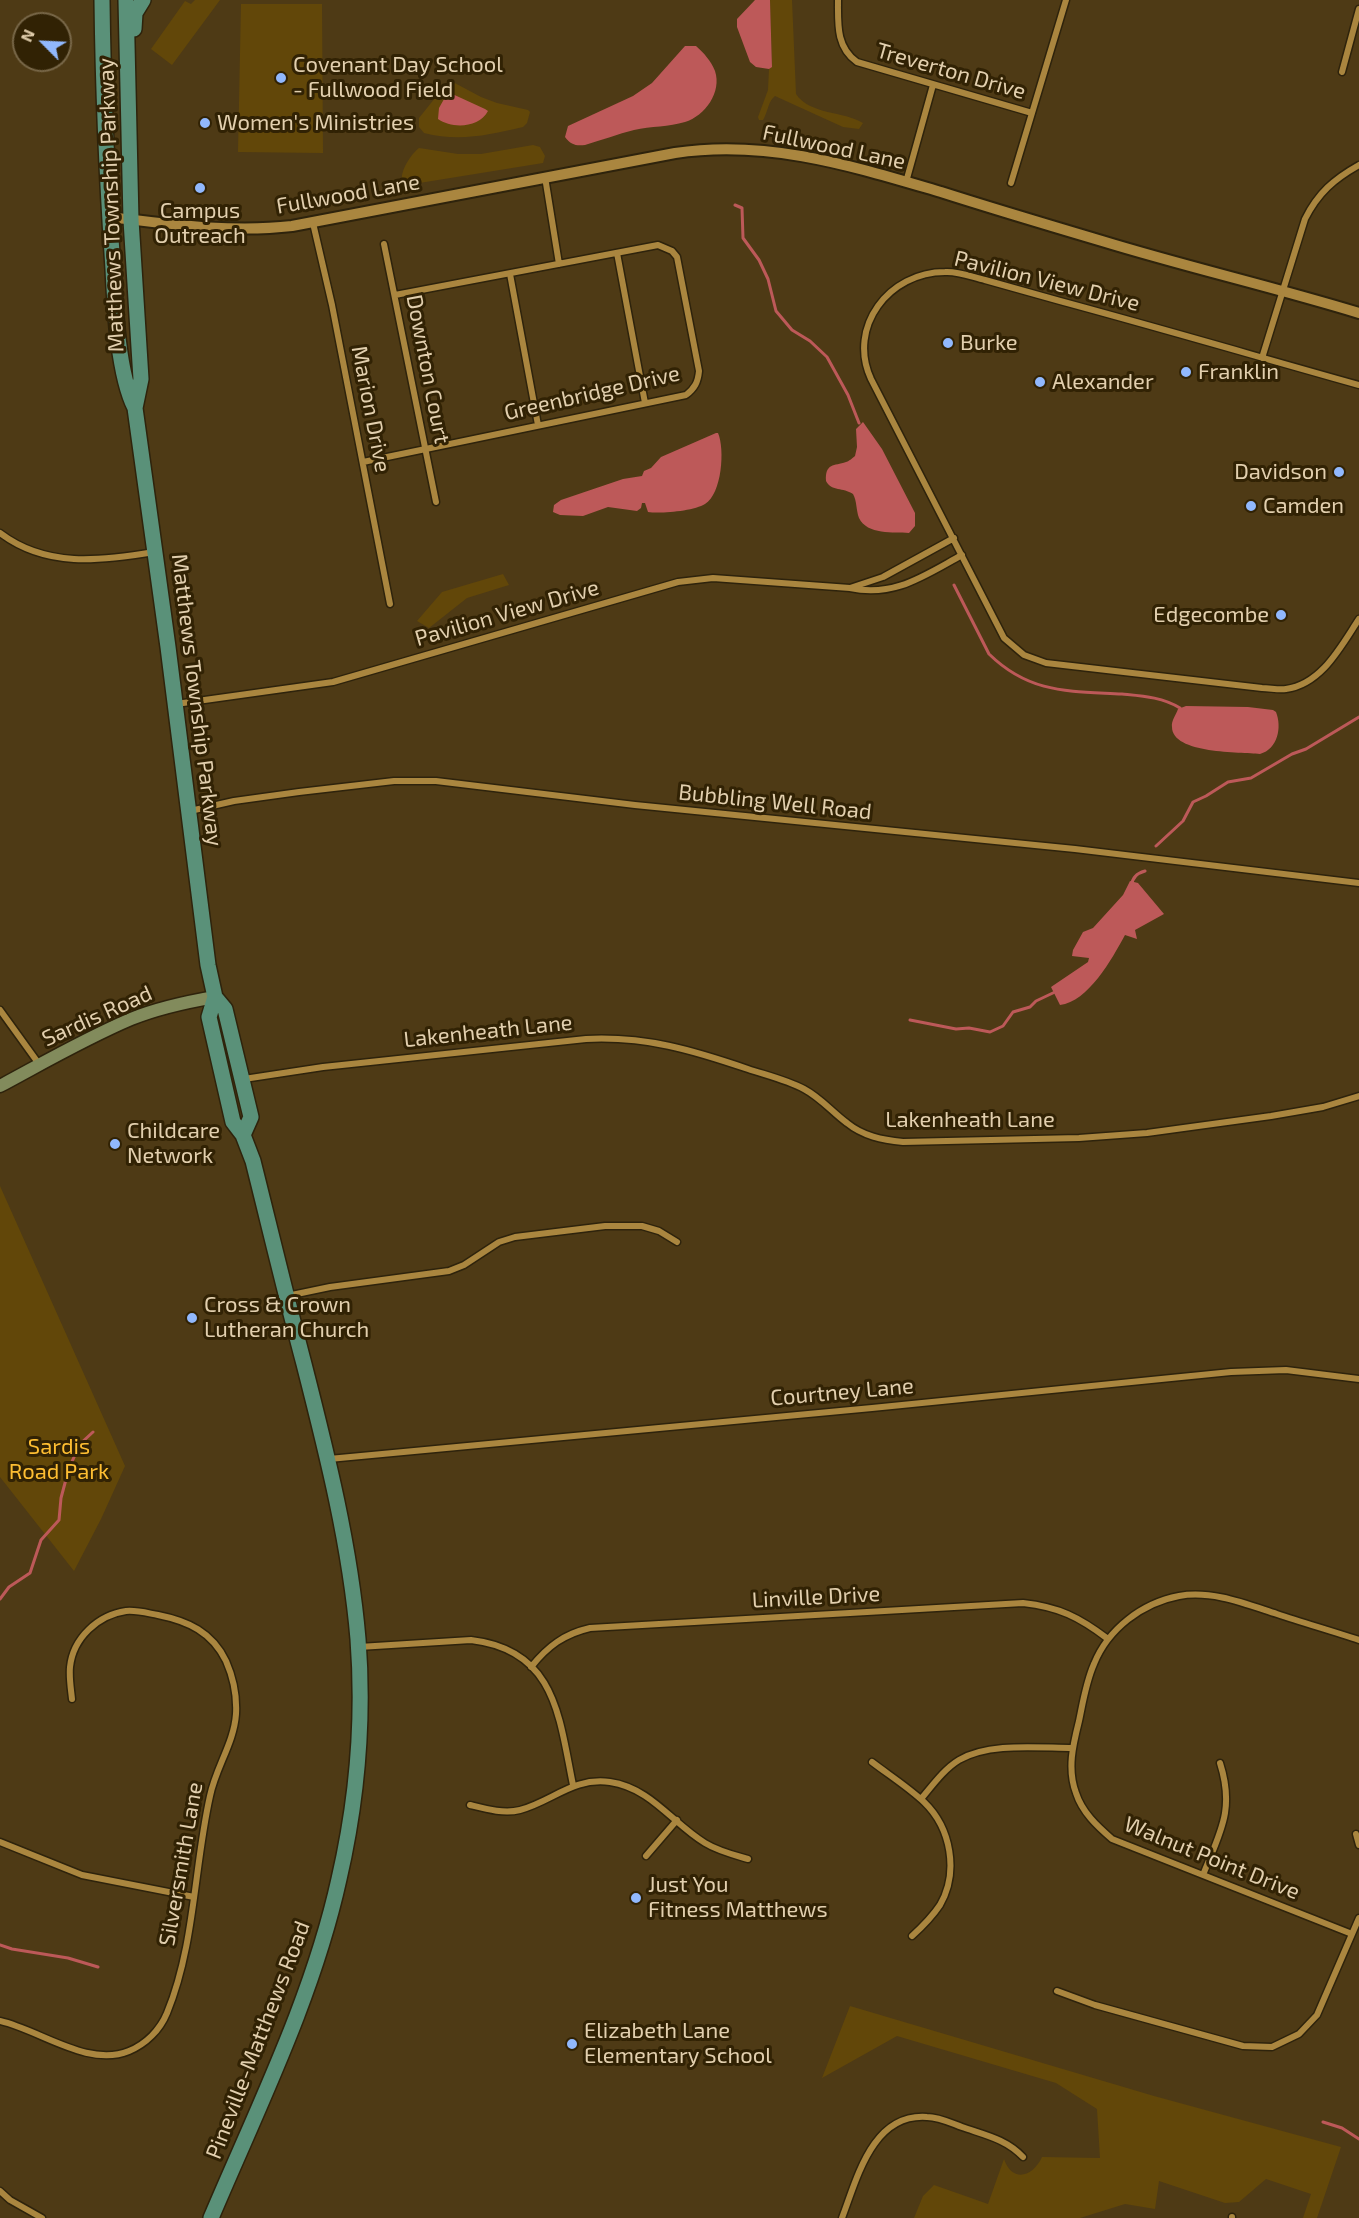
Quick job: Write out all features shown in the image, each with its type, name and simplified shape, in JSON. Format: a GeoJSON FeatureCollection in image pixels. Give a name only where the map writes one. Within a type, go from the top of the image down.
{"type":"FeatureCollection","features":[{"type":"Feature","properties":{"kind":"main road","name":"Matthews Township Parkway"},"geometry":{"type":"LineString","coordinates":[[102,0],[109,217],[124,379],[135,408],[176,704],[208,965],[215,997]]}},
{"type":"Feature","properties":{"kind":"main road","name":"Matthews Township Parkway"},"geometry":{"type":"LineString","coordinates":[[126,0],[131,220],[141,379],[135,408]]}},
{"type":"Feature","properties":{"kind":"main road"},"geometry":{"type":"LineString","coordinates":[[127,78],[133,67],[135,13],[143,0]]}},
{"type":"Feature","properties":{"kind":"main road"},"geometry":{"type":"LineString","coordinates":[[215,997],[225,1009],[251,1117],[243,1135]]}},
{"type":"Feature","properties":{"kind":"main road","name":"Sardis Road"},"geometry":{"type":"LineString","coordinates":[[0,1086],[132,1018],[185,1002],[215,997]]}},
{"type":"Feature","properties":{"kind":"main road","name":"Pineville-Matthews Road"},"geometry":{"type":"LineString","coordinates":[[211,2218],[302,2003],[329,1920],[340,1878],[352,1811],[359,1727],[358,1647],[350,1566],[328,1459],[254,1164],[243,1135],[233,1122],[208,1017],[215,997]]}},
{"type":"Feature","properties":{"kind":"street","name":"Treverton Drive"},"geometry":{"type":"LineString","coordinates":[[838,0],[840,41],[850,57],[867,66],[1032,113]]}},
{"type":"Feature","properties":{"kind":"street"},"geometry":{"type":"LineString","coordinates":[[1011,183],[1066,0]]}},
{"type":"Feature","properties":{"kind":"street"},"geometry":{"type":"LineString","coordinates":[[1342,72],[1359,9]]}},
{"type":"Feature","properties":{"kind":"street"},"geometry":{"type":"LineString","coordinates":[[906,182],[933,85]]}},
{"type":"Feature","properties":{"kind":"street","name":"Fullwood Lane"},"geometry":{"type":"LineString","coordinates":[[109,217],[252,229],[313,223],[675,153],[740,148],[807,156],[906,182],[1190,267],[1284,290],[1359,313]]}},
{"type":"Feature","properties":{"kind":"street"},"geometry":{"type":"LineString","coordinates":[[1262,358],[1305,219],[1312,204],[1334,181],[1359,165]]}},
{"type":"Feature","properties":{"kind":"street"},"geometry":{"type":"LineString","coordinates":[[545,177],[558,264]]}},
{"type":"Feature","properties":{"kind":"street","name":"Marion Drive"},"geometry":{"type":"LineString","coordinates":[[313,223],[332,305],[390,604]]}},
{"type":"Feature","properties":{"kind":"street","name":"Downton Court"},"geometry":{"type":"LineString","coordinates":[[384,244],[436,502]]}},
{"type":"Feature","properties":{"kind":"street","name":"Greenbridge Drive"},"geometry":{"type":"LineString","coordinates":[[363,462],[686,394],[694,388],[698,381],[699,371],[676,257],[672,251],[658,245],[395,296]]}},
{"type":"Feature","properties":{"kind":"street"},"geometry":{"type":"LineString","coordinates":[[617,253],[645,403]]}},
{"type":"Feature","properties":{"kind":"street","name":"Pavilion View Drive"},"geometry":{"type":"LineString","coordinates":[[1359,385],[955,272],[940,272],[906,283],[890,293],[870,318],[864,342],[864,357],[872,379],[1004,638],[1024,655],[1046,663],[1287,689],[1308,682],[1323,669],[1359,619]]}},
{"type":"Feature","properties":{"kind":"street"},"geometry":{"type":"LineString","coordinates":[[510,274],[538,425]]}},
{"type":"Feature","properties":{"kind":"street"},"geometry":{"type":"LineString","coordinates":[[0,533],[18,545],[52,558],[96,560],[155,552]]}},
{"type":"Feature","properties":{"kind":"street","name":"Pavilion View Drive"},"geometry":{"type":"LineString","coordinates":[[850,588],[883,577],[954,538]]}},
{"type":"Feature","properties":{"kind":"street","name":"Pavilion View Drive"},"geometry":{"type":"LineString","coordinates":[[176,704],[333,682],[678,582],[713,578],[850,588],[866,592],[885,591],[907,584],[962,555]]}},
{"type":"Feature","properties":{"kind":"street","name":"Bubbling Well Road"},"geometry":{"type":"LineString","coordinates":[[189,811],[234,801],[299,792],[394,782],[436,781],[618,804],[1075,849],[1359,883]]}},
{"type":"Feature","properties":{"kind":"street"},"geometry":{"type":"LineString","coordinates":[[0,1010],[40,1065]]}},
{"type":"Feature","properties":{"kind":"street","name":"Lakenheath Lane"},"geometry":{"type":"LineString","coordinates":[[243,1080],[322,1067],[586,1039],[625,1038],[693,1050],[793,1084],[819,1098],[854,1128],[880,1139],[903,1142],[1079,1138],[1147,1133],[1323,1107],[1359,1096]]}},
{"type":"Feature","properties":{"kind":"street"},"geometry":{"type":"LineString","coordinates":[[286,1296],[330,1287],[449,1271],[464,1265],[499,1242],[515,1238],[605,1226],[633,1226],[659,1230],[676,1242]]}},
{"type":"Feature","properties":{"kind":"street","name":"Courtney Lane"},"geometry":{"type":"LineString","coordinates":[[328,1459],[1231,1372],[1286,1370],[1359,1379]]}},
{"type":"Feature","properties":{"kind":"street","name":"Walnut Point Drive"},"geometry":{"type":"LineString","coordinates":[[1352,1934],[1112,1839],[1086,1813],[1076,1793],[1072,1778],[1073,1748],[1090,1674],[1100,1650],[1123,1624],[1144,1610],[1167,1599],[1209,1595],[1239,1602],[1359,1640]]}},
{"type":"Feature","properties":{"kind":"street","name":"Linville Drive"},"geometry":{"type":"LineString","coordinates":[[531,1667],[556,1641],[576,1631],[590,1629],[1023,1603],[1041,1605],[1068,1613],[1108,1639]]}},
{"type":"Feature","properties":{"kind":"street","name":"Silversmith Lane"},"geometry":{"type":"LineString","coordinates":[[0,2021],[35,2031],[91,2054],[119,2054],[148,2040],[159,2027],[170,2005],[184,1950],[210,1797],[235,1724],[234,1687],[231,1674],[219,1649],[205,1632],[180,1620],[137,1611],[108,1616],[86,1632],[73,1654],[70,1667],[72,1699]]}},
{"type":"Feature","properties":{"kind":"street"},"geometry":{"type":"LineString","coordinates":[[358,1647],[471,1640],[499,1646],[511,1652],[531,1667],[547,1687],[557,1708],[573,1785]]}},
{"type":"Feature","properties":{"kind":"street"},"geometry":{"type":"LineString","coordinates":[[921,1799],[957,1760],[969,1755],[987,1750],[1073,1748]]}},
{"type":"Feature","properties":{"kind":"street"},"geometry":{"type":"LineString","coordinates":[[872,1762],[921,1799],[932,1811],[942,1829],[951,1855],[948,1884],[941,1903],[927,1922],[912,1936]]}},
{"type":"Feature","properties":{"kind":"street"},"geometry":{"type":"LineString","coordinates":[[1203,1875],[1225,1818],[1228,1795],[1220,1763]]}},
{"type":"Feature","properties":{"kind":"street"},"geometry":{"type":"LineString","coordinates":[[470,1805],[494,1811],[519,1810],[573,1785],[596,1781],[628,1786],[650,1798],[706,1844],[748,1859]]}},
{"type":"Feature","properties":{"kind":"street"},"geometry":{"type":"LineString","coordinates":[[646,1856],[677,1820]]}},
{"type":"Feature","properties":{"kind":"street"},"geometry":{"type":"LineString","coordinates":[[1356,1834],[1359,1845]]}},
{"type":"Feature","properties":{"kind":"street"},"geometry":{"type":"LineString","coordinates":[[0,1842],[82,1875],[194,1896]]}},
{"type":"Feature","properties":{"kind":"street"},"geometry":{"type":"LineString","coordinates":[[1057,1991],[1095,2005],[1243,2046],[1272,2047],[1299,2034],[1317,2014],[1359,1918]]}},
{"type":"Feature","properties":{"kind":"street"},"geometry":{"type":"LineString","coordinates":[[842,2218],[873,2144],[897,2124],[912,2118],[936,2118],[1003,2141],[1013,2146],[1023,2157]]}},
{"type":"Feature","properties":{"kind":"street"},"geometry":{"type":"LineString","coordinates":[[0,2191],[10,2200],[42,2218]]}},
{"type":"Feature","properties":{"kind":"green space"},"geometry":{"type":"Polygon","coordinates":[[[195,0],[220,0],[172,65],[151,49],[185,1],[191,4],[195,0]]]}},
{"type":"Feature","properties":{"kind":"green space"},"geometry":{"type":"Polygon","coordinates":[[[770,0],[792,0],[796,94],[810,106],[863,123],[859,129],[843,127],[775,96],[763,120],[759,120],[758,117],[768,90],[769,69],[772,66],[770,0]]]}},
{"type":"Feature","properties":{"kind":"green space","name":"Covenant Day School - Fullwood Field"},"geometry":{"type":"Polygon","coordinates":[[[241,4],[322,4],[323,153],[238,152],[241,4]]]}},
{"type":"Feature","properties":{"kind":"green space"},"geometry":{"type":"Polygon","coordinates":[[[451,81],[481,97],[528,110],[530,112],[527,123],[523,127],[474,136],[449,137],[424,133],[419,127],[419,118],[451,81]]]}},
{"type":"Feature","properties":{"kind":"green space"},"geometry":{"type":"Polygon","coordinates":[[[533,145],[540,147],[545,156],[543,163],[407,185],[402,181],[407,163],[419,148],[458,154],[481,154],[533,145]]]}},
{"type":"Feature","properties":{"kind":"green space"},"geometry":{"type":"Polygon","coordinates":[[[503,574],[509,585],[467,598],[429,628],[417,621],[442,592],[503,574]]]}},
{"type":"Feature","properties":{"kind":"green space","name":"Sardis Road Park"},"geometry":{"type":"Polygon","coordinates":[[[0,1186],[125,1466],[74,1571],[0,1477],[0,1186]]]}},
{"type":"Feature","properties":{"kind":"green space"},"geometry":{"type":"Polygon","coordinates":[[[850,2006],[1154,2096],[1341,2147],[1317,2218],[1303,2218],[1311,2194],[1266,2179],[1239,2202],[1225,2203],[1159,2181],[1155,2209],[1125,2204],[1080,2218],[914,2218],[923,2196],[934,2185],[988,2204],[1004,2159],[1012,2172],[1023,2174],[1033,2169],[1042,2157],[1100,2158],[1097,2109],[1056,2083],[897,2036],[822,2078],[850,2006]]]}},
{"type":"Feature","properties":{"kind":"shaded area"},"geometry":{"type":"Polygon","coordinates":[[[755,0],[770,0],[772,67],[769,69],[756,67],[750,62],[737,27],[737,19],[755,0]]]}},
{"type":"Feature","properties":{"kind":"shaded area"},"geometry":{"type":"Polygon","coordinates":[[[685,46],[696,46],[707,57],[717,79],[714,95],[699,114],[685,122],[634,130],[585,145],[569,142],[565,137],[568,126],[633,96],[652,83],[685,46]]]}},
{"type":"Feature","properties":{"kind":"shaded area"},"geometry":{"type":"Polygon","coordinates":[[[448,92],[488,111],[484,117],[472,124],[458,125],[444,122],[438,119],[439,108],[448,92]]]}},
{"type":"Feature","properties":{"kind":"shaded area"},"geometry":{"type":"Polygon","coordinates":[[[863,422],[882,449],[915,513],[915,526],[909,533],[881,532],[868,527],[859,518],[853,494],[831,487],[826,481],[829,468],[847,462],[855,456],[856,429],[863,422]]]}},
{"type":"Feature","properties":{"kind":"shaded area"},"geometry":{"type":"Polygon","coordinates":[[[718,433],[721,449],[720,471],[715,491],[705,504],[685,510],[653,513],[648,512],[645,503],[642,503],[641,508],[637,511],[608,507],[583,516],[560,515],[553,512],[554,505],[561,500],[623,479],[642,476],[644,471],[651,468],[661,457],[718,433]]]}},
{"type":"Feature","properties":{"kind":"shaded area"},"geometry":{"type":"Polygon","coordinates":[[[1186,706],[1248,707],[1273,710],[1276,712],[1279,724],[1277,737],[1271,747],[1260,754],[1224,752],[1195,747],[1175,736],[1172,727],[1178,709],[1186,706]]]}},
{"type":"Feature","properties":{"kind":"shaded area"},"geometry":{"type":"Polygon","coordinates":[[[1130,881],[1138,883],[1164,914],[1135,930],[1137,939],[1125,935],[1106,967],[1089,988],[1070,1002],[1060,1005],[1051,987],[1088,962],[1089,958],[1072,956],[1073,950],[1083,932],[1093,928],[1123,895],[1130,881]]]}},
{"type":"Feature","properties":{"kind":"waterway"},"geometry":{"type":"LineString","coordinates":[[735,205],[742,208],[743,238],[759,260],[768,279],[776,311],[792,330],[810,341],[827,357],[848,395],[859,423]]}},
{"type":"Feature","properties":{"kind":"waterway"},"geometry":{"type":"LineString","coordinates":[[954,585],[989,654],[1020,677],[1067,691],[1144,696],[1166,701],[1180,708]]}},
{"type":"Feature","properties":{"kind":"waterway"},"geometry":{"type":"LineString","coordinates":[[1156,846],[1183,821],[1193,802],[1228,782],[1251,778],[1359,717]]}},
{"type":"Feature","properties":{"kind":"waterway"},"geometry":{"type":"LineString","coordinates":[[1132,885],[1136,876],[1145,871]]}},
{"type":"Feature","properties":{"kind":"waterway"},"geometry":{"type":"LineString","coordinates":[[910,1020],[956,1029],[969,1028],[990,1032],[1003,1026],[1013,1012],[1030,1007],[1036,1001],[1055,992]]}},
{"type":"Feature","properties":{"kind":"waterway"},"geometry":{"type":"LineString","coordinates":[[0,1599],[9,1587],[30,1573],[41,1540],[59,1520],[61,1498],[69,1468],[80,1444],[93,1432]]}},
{"type":"Feature","properties":{"kind":"waterway"},"geometry":{"type":"LineString","coordinates":[[0,1945],[68,1958],[98,1967]]}},
{"type":"Feature","properties":{"kind":"waterway"},"geometry":{"type":"LineString","coordinates":[[1323,2122],[1342,2128],[1359,2139]]}},
{"type":"Feature","properties":{"kind":"place","name":"Covenant Day School - Fullwood Field"},"geometry":{"type":"Point","coordinates":[281,78]}},
{"type":"Feature","properties":{"kind":"place","name":"Women's Ministries"},"geometry":{"type":"Point","coordinates":[205,123]}},
{"type":"Feature","properties":{"kind":"place","name":"Campus Outreach"},"geometry":{"type":"Point","coordinates":[200,188]}},
{"type":"Feature","properties":{"kind":"place","name":"Burke"},"geometry":{"type":"Point","coordinates":[948,343]}},
{"type":"Feature","properties":{"kind":"place","name":"Franklin"},"geometry":{"type":"Point","coordinates":[1186,372]}},
{"type":"Feature","properties":{"kind":"place","name":"Alexander"},"geometry":{"type":"Point","coordinates":[1040,382]}},
{"type":"Feature","properties":{"kind":"place","name":"Davidson"},"geometry":{"type":"Point","coordinates":[1339,472]}},
{"type":"Feature","properties":{"kind":"place","name":"Camden"},"geometry":{"type":"Point","coordinates":[1251,506]}},
{"type":"Feature","properties":{"kind":"place","name":"Edgecombe"},"geometry":{"type":"Point","coordinates":[1281,615]}},
{"type":"Feature","properties":{"kind":"place","name":"Childcare Network"},"geometry":{"type":"Point","coordinates":[115,1144]}},
{"type":"Feature","properties":{"kind":"place","name":"Cross & Crown Lutheran Church"},"geometry":{"type":"Point","coordinates":[192,1318]}},
{"type":"Feature","properties":{"kind":"place","name":"Just You Fitness Matthews"},"geometry":{"type":"Point","coordinates":[636,1898]}},
{"type":"Feature","properties":{"kind":"place","name":"Elizabeth Lane Elementary School"},"geometry":{"type":"Point","coordinates":[572,2044]}}]}
